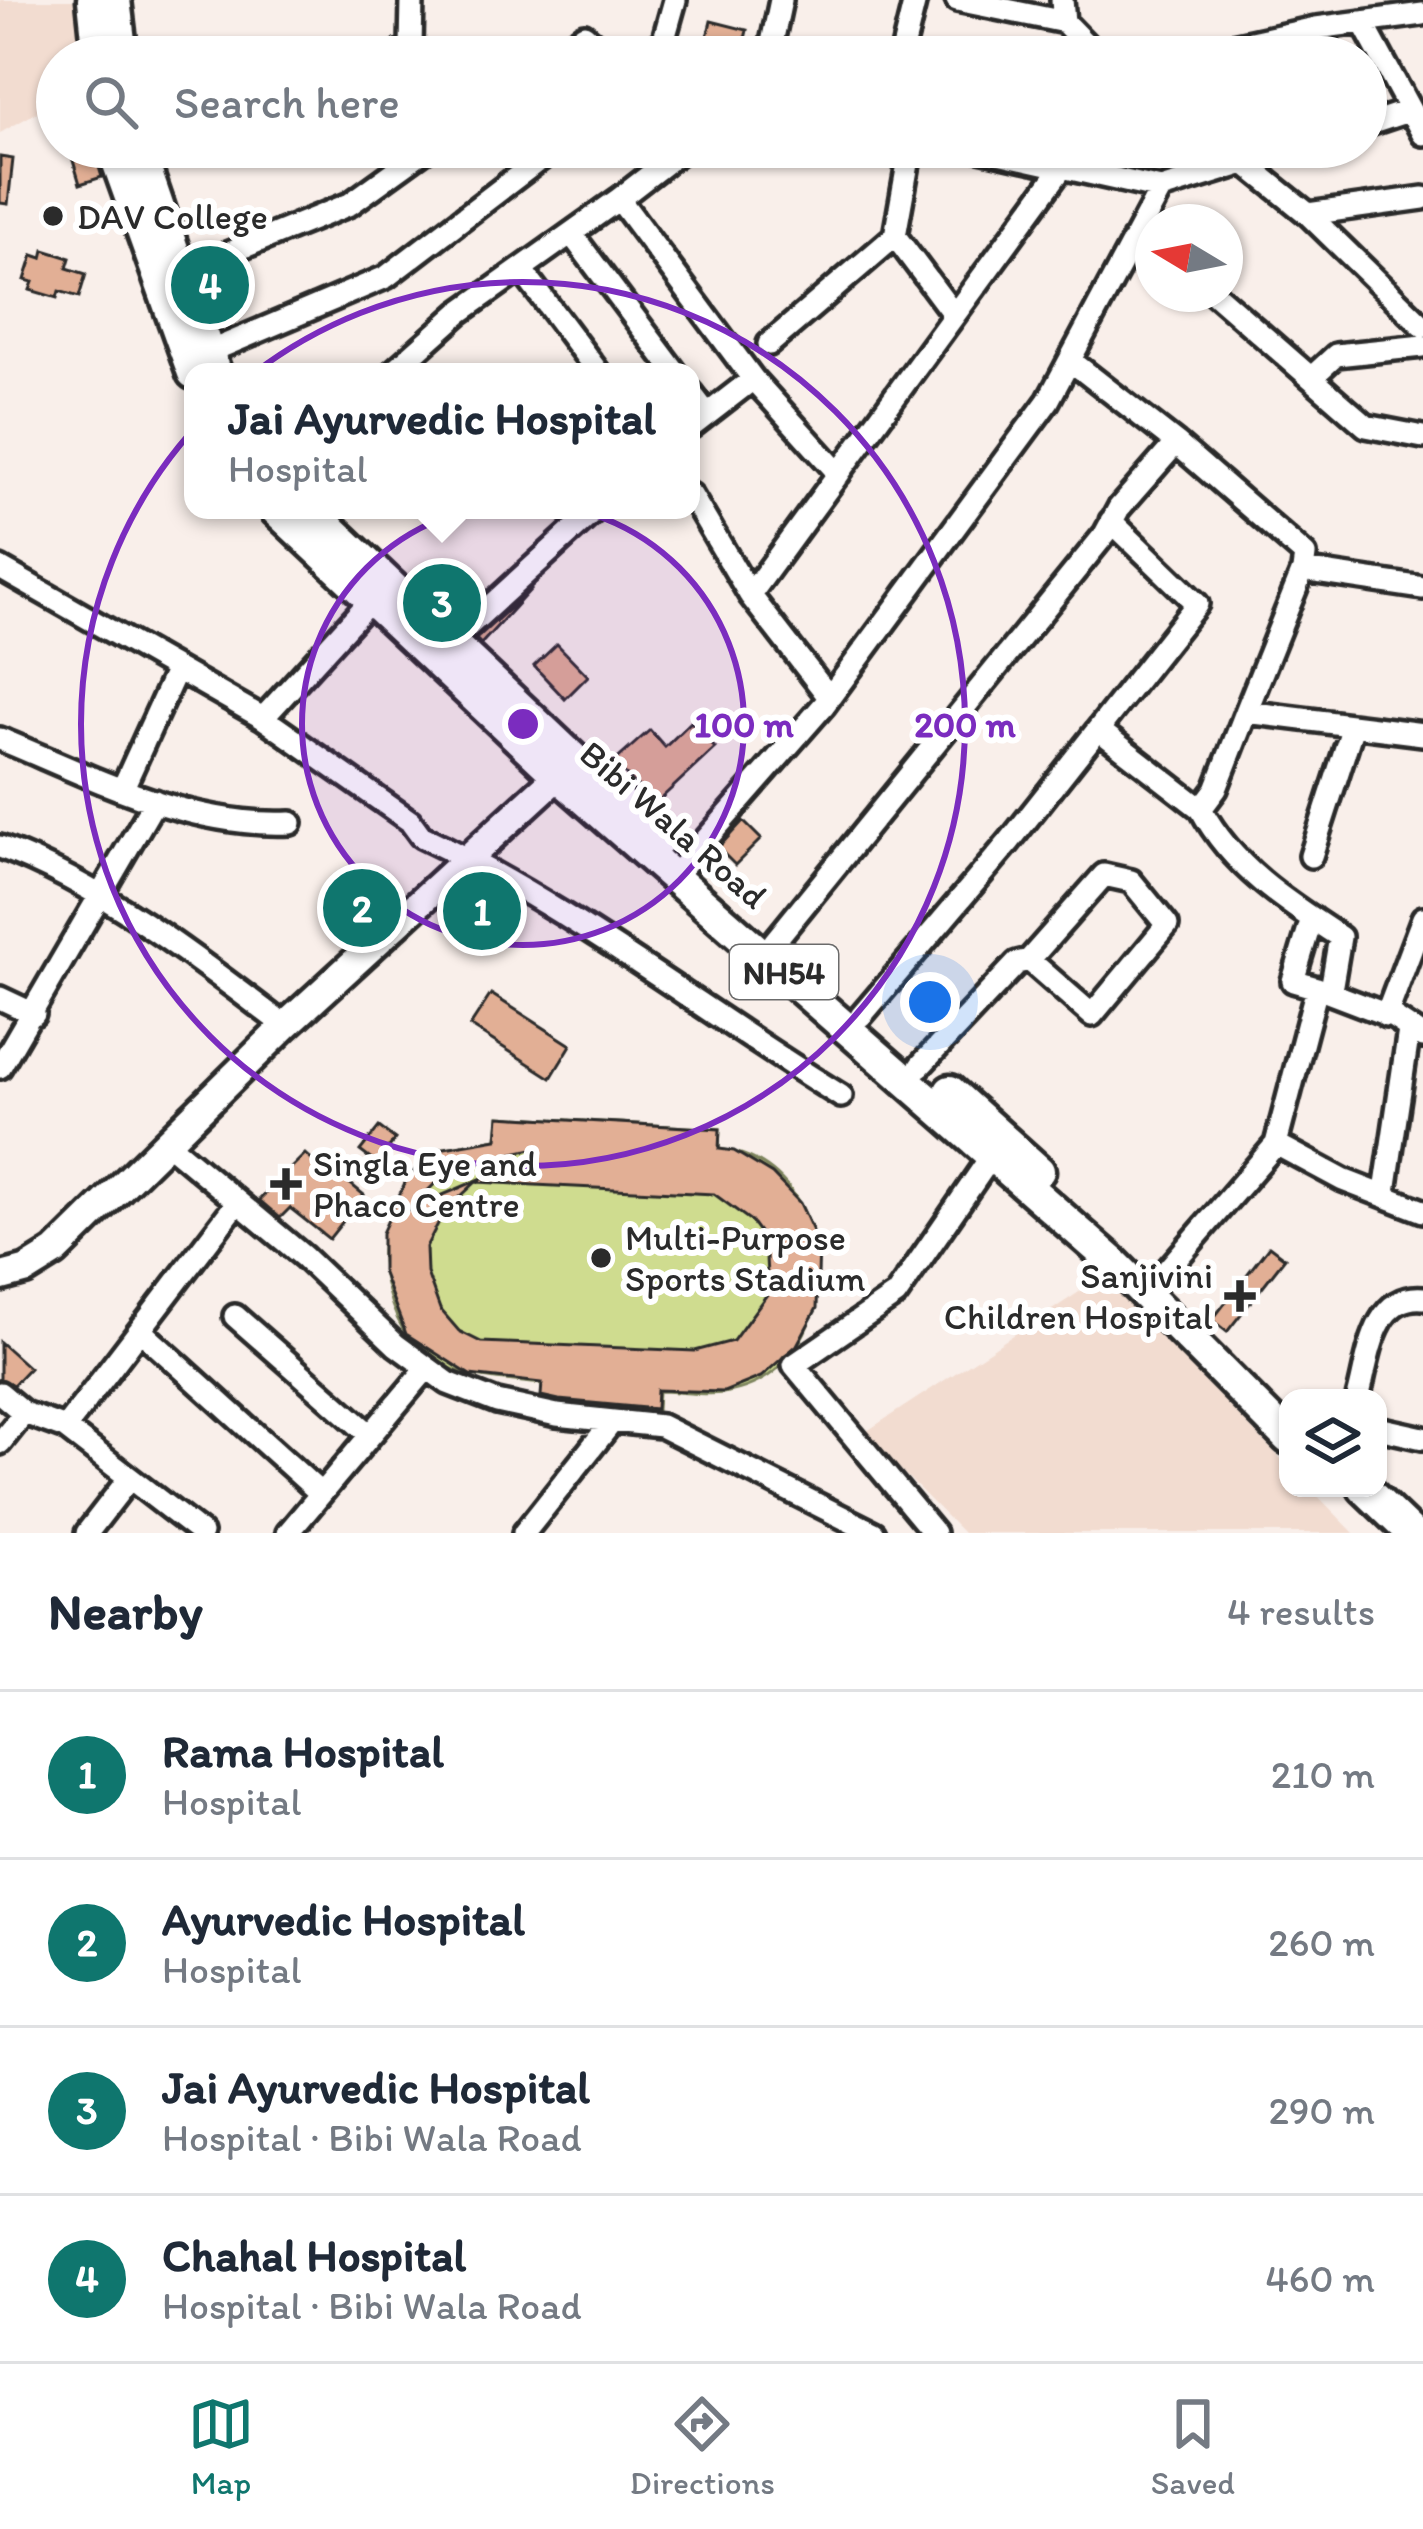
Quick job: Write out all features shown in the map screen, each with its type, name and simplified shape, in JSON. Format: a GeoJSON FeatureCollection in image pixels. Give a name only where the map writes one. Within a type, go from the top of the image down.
{"type":"FeatureCollection","features":[{"type":"Feature","properties":{"kind":"highway"},"geometry":{"type":"LineString","coordinates":[[93,0],[97,36]]}},
{"type":"Feature","properties":{"kind":"highway"},"geometry":{"type":"LineString","coordinates":[[115,0],[119,36]]}},
{"type":"Feature","properties":{"kind":"highway"},"geometry":{"type":"LineString","coordinates":[[121,168],[201,363]]}},
{"type":"Feature","properties":{"kind":"highway"},"geometry":{"type":"LineString","coordinates":[[145,168],[180,273],[201,363]]}},
{"type":"Feature","properties":{"kind":"highway","name":"Bibi Wala Road"},"geometry":{"type":"LineString","coordinates":[[286,519],[371,599],[998,1146],[1279,1429]]}},
{"type":"Feature","properties":{"kind":"highway","name":"NH54"},"geometry":{"type":"LineString","coordinates":[[321,519],[452,640],[567,766]]}},
{"type":"Feature","properties":{"kind":"highway","name":"NH54"},"geometry":{"type":"LineString","coordinates":[[679,870],[774,942],[920,1066],[998,1146],[1155,1284],[1279,1405]]}},
{"type":"Feature","properties":{"kind":"highway"},"geometry":{"type":"LineString","coordinates":[[1347,1497],[1383,1533]]}},
{"type":"Feature","properties":{"kind":"highway"},"geometry":{"type":"LineString","coordinates":[[1373,1497],[1411,1533]]}},
{"type":"Feature","properties":{"kind":"main road"},"geometry":{"type":"LineString","coordinates":[[0,1276],[26,1270],[55,1252],[285,1026],[567,766]]}},
{"type":"Feature","properties":{"kind":"street"},"geometry":{"type":"LineString","coordinates":[[412,0],[412,36]]}},
{"type":"Feature","properties":{"kind":"street"},"geometry":{"type":"LineString","coordinates":[[665,36],[675,0]]}},
{"type":"Feature","properties":{"kind":"street"},"geometry":{"type":"LineString","coordinates":[[773,36],[781,0]]}},
{"type":"Feature","properties":{"kind":"street"},"geometry":{"type":"LineString","coordinates":[[907,36],[915,0]]}},
{"type":"Feature","properties":{"kind":"street"},"geometry":{"type":"LineString","coordinates":[[957,0],[1063,11],[1082,36]]}},
{"type":"Feature","properties":{"kind":"street"},"geometry":{"type":"LineString","coordinates":[[1294,36],[1423,14]]}},
{"type":"Feature","properties":{"kind":"street"},"geometry":{"type":"LineString","coordinates":[[1363,23],[1370,36]]}},
{"type":"Feature","properties":{"kind":"street"},"geometry":{"type":"LineString","coordinates":[[1387,70],[1423,134]]}},
{"type":"Feature","properties":{"kind":"street"},"geometry":{"type":"LineString","coordinates":[[1387,118],[1408,111]]}},
{"type":"Feature","properties":{"kind":"street"},"geometry":{"type":"LineString","coordinates":[[180,273],[350,204],[400,168]]}},
{"type":"Feature","properties":{"kind":"street"},"geometry":{"type":"LineString","coordinates":[[203,363],[386,277],[529,168]]}},
{"type":"Feature","properties":{"kind":"street"},"geometry":{"type":"LineString","coordinates":[[403,363],[459,314],[573,236],[659,168]]}},
{"type":"Feature","properties":{"kind":"street"},"geometry":{"type":"LineString","coordinates":[[770,344],[895,236],[906,168]]}},
{"type":"Feature","properties":{"kind":"street"},"geometry":{"type":"LineString","coordinates":[[750,595],[1062,168]]}},
{"type":"Feature","properties":{"kind":"street"},"geometry":{"type":"LineString","coordinates":[[1076,168],[1161,190],[1228,168]]}},
{"type":"Feature","properties":{"kind":"street"},"geometry":{"type":"LineString","coordinates":[[1190,168],[1198,177]]}},
{"type":"Feature","properties":{"kind":"street"},"geometry":{"type":"LineString","coordinates":[[1251,168],[1308,214],[1423,326]]}},
{"type":"Feature","properties":{"kind":"street"},"geometry":{"type":"LineString","coordinates":[[1157,204],[1161,190]]}},
{"type":"Feature","properties":{"kind":"street"},"geometry":{"type":"LineString","coordinates":[[1308,214],[1423,198]]}},
{"type":"Feature","properties":{"kind":"street"},"geometry":{"type":"LineString","coordinates":[[619,199],[753,379],[839,474]]}},
{"type":"Feature","properties":{"kind":"street"},"geometry":{"type":"LineString","coordinates":[[573,236],[668,363]]}},
{"type":"Feature","properties":{"kind":"street"},"geometry":{"type":"LineString","coordinates":[[895,236],[954,316]]}},
{"type":"Feature","properties":{"kind":"street"},"geometry":{"type":"LineString","coordinates":[[679,870],[830,697],[1048,401],[1135,256]]}},
{"type":"Feature","properties":{"kind":"street"},"geometry":{"type":"LineString","coordinates":[[523,272],[591,363]]}},
{"type":"Feature","properties":{"kind":"street"},"geometry":{"type":"LineString","coordinates":[[1236,312],[1366,426],[1423,437]]}},
{"type":"Feature","properties":{"kind":"street"},"geometry":{"type":"LineString","coordinates":[[1312,378],[1336,355],[1423,346]]}},
{"type":"Feature","properties":{"kind":"street"},"geometry":{"type":"LineString","coordinates":[[1071,361],[1177,443],[1305,555],[1216,789],[1201,809]]}},
{"type":"Feature","properties":{"kind":"street"},"geometry":{"type":"LineString","coordinates":[[700,419],[753,379]]}},
{"type":"Feature","properties":{"kind":"street"},"geometry":{"type":"LineString","coordinates":[[774,942],[961,718],[1111,521],[1177,443]]}},
{"type":"Feature","properties":{"kind":"street"},"geometry":{"type":"LineString","coordinates":[[700,510],[750,595],[830,697]]}},
{"type":"Feature","properties":{"kind":"street"},"geometry":{"type":"LineString","coordinates":[[452,640],[585,519]]}},
{"type":"Feature","properties":{"kind":"street"},"geometry":{"type":"LineString","coordinates":[[861,1016],[1099,730],[1197,604],[1111,521]]}},
{"type":"Feature","properties":{"kind":"street"},"geometry":{"type":"LineString","coordinates":[[0,568],[263,718],[393,808],[421,836],[467,857],[625,951],[749,1040],[841,1096]]}},
{"type":"Feature","properties":{"kind":"street"},"geometry":{"type":"LineString","coordinates":[[1303,570],[1423,588]]}},
{"type":"Feature","properties":{"kind":"street"},"geometry":{"type":"LineString","coordinates":[[263,718],[371,599]]}},
{"type":"Feature","properties":{"kind":"street"},"geometry":{"type":"LineString","coordinates":[[122,790],[177,670]]}},
{"type":"Feature","properties":{"kind":"street"},"geometry":{"type":"LineString","coordinates":[[1246,712],[1423,734]]}},
{"type":"Feature","properties":{"kind":"street"},"geometry":{"type":"LineString","coordinates":[[1311,856],[1353,726]]}},
{"type":"Feature","properties":{"kind":"street"},"geometry":{"type":"LineString","coordinates":[[1099,730],[1201,809],[1215,835],[1255,878],[1340,937],[1276,1144],[1155,1284]]}},
{"type":"Feature","properties":{"kind":"street"},"geometry":{"type":"LineString","coordinates":[[0,739],[122,790],[210,817],[291,823]]}},
{"type":"Feature","properties":{"kind":"street"},"geometry":{"type":"LineString","coordinates":[[0,1067],[155,801]]}},
{"type":"Feature","properties":{"kind":"street"},"geometry":{"type":"LineString","coordinates":[[0,847],[68,878],[174,941],[285,1026]]}},
{"type":"Feature","properties":{"kind":"street"},"geometry":{"type":"LineString","coordinates":[[920,1066],[1005,971],[1029,960],[1104,875],[1131,881],[1167,925],[1092,1015],[1029,960]]}},
{"type":"Feature","properties":{"kind":"street"},"geometry":{"type":"LineString","coordinates":[[1386,1016],[1423,918]]}},
{"type":"Feature","properties":{"kind":"street"},"geometry":{"type":"LineString","coordinates":[[1312,919],[1293,981],[1324,989],[1416,1034],[1385,1192]]}},
{"type":"Feature","properties":{"kind":"street"},"geometry":{"type":"LineString","coordinates":[[0,998],[34,1014]]}},
{"type":"Feature","properties":{"kind":"street"},"geometry":{"type":"LineString","coordinates":[[166,1142],[448,1383],[497,1402],[661,1426],[874,1533]]}},
{"type":"Feature","properties":{"kind":"street"},"geometry":{"type":"LineString","coordinates":[[1276,1144],[1343,1180],[1385,1192],[1423,1211]]}},
{"type":"Feature","properties":{"kind":"street"},"geometry":{"type":"LineString","coordinates":[[934,1533],[794,1365],[896,1295],[998,1146]]}},
{"type":"Feature","properties":{"kind":"street"},"geometry":{"type":"LineString","coordinates":[[65,1428],[237,1203]]}},
{"type":"Feature","properties":{"kind":"street"},"geometry":{"type":"LineString","coordinates":[[1360,1389],[1378,1325],[1390,1304],[1405,1296],[1423,1298]]}},
{"type":"Feature","properties":{"kind":"street"},"geometry":{"type":"LineString","coordinates":[[235,1316],[369,1434]]}},
{"type":"Feature","properties":{"kind":"street"},"geometry":{"type":"LineString","coordinates":[[142,1332],[319,1492]]}},
{"type":"Feature","properties":{"kind":"street"},"geometry":{"type":"LineString","coordinates":[[288,1533],[427,1368]]}},
{"type":"Feature","properties":{"kind":"street"},"geometry":{"type":"LineString","coordinates":[[0,1393],[24,1413],[65,1428],[201,1533]]}},
{"type":"Feature","properties":{"kind":"street"},"geometry":{"type":"LineString","coordinates":[[0,1443],[24,1413]]}},
{"type":"Feature","properties":{"kind":"street"},"geometry":{"type":"LineString","coordinates":[[524,1533],[612,1421]]}},
{"type":"Feature","properties":{"kind":"street"},"geometry":{"type":"LineString","coordinates":[[1387,1431],[1423,1438]]}},
{"type":"Feature","properties":{"kind":"street"},"geometry":{"type":"LineString","coordinates":[[87,1533],[128,1480]]}},
{"type":"Feature","properties":{"kind":"shaded area"},"geometry":{"type":"Polygon","coordinates":[[[0,0],[81,0],[81,36],[36,36],[36,113],[0,133],[0,0]]]}},
{"type":"Feature","properties":{"kind":"shaded area"},"geometry":{"type":"Polygon","coordinates":[[[1102,1277],[1279,1457],[1279,1497],[1319,1497],[1354,1533],[963,1533],[864,1433],[1102,1277]]]}},
{"type":"Feature","properties":{"kind":"green space","name":"Multi-Purpose Sports Stadium"},"geometry":{"type":"Polygon","coordinates":[[[499,1116],[720,1129],[719,1149],[761,1164],[792,1192],[811,1229],[817,1270],[812,1312],[795,1349],[765,1378],[723,1393],[658,1391],[657,1410],[541,1403],[542,1384],[466,1374],[427,1356],[398,1320],[388,1292],[382,1260],[386,1227],[402,1197],[439,1149],[497,1139],[499,1116]]]}},
{"type":"Feature","properties":{"kind":"building"},"geometry":{"type":"Polygon","coordinates":[[[711,21],[747,30],[746,36],[707,36],[711,21]]]}},
{"type":"Feature","properties":{"kind":"building"},"geometry":{"type":"Polygon","coordinates":[[[0,157],[13,159],[8,204],[0,203],[0,157]]]}},
{"type":"Feature","properties":{"kind":"building"},"geometry":{"type":"Polygon","coordinates":[[[75,168],[99,168],[102,177],[80,184],[75,168]]]}},
{"type":"Feature","properties":{"kind":"building"},"geometry":{"type":"Polygon","coordinates":[[[44,250],[70,258],[67,268],[86,274],[79,297],[59,291],[57,298],[30,290],[33,282],[25,280],[33,255],[42,258],[44,250]]]}},
{"type":"Feature","properties":{"kind":"building"},"geometry":{"type":"Polygon","coordinates":[[[233,268],[243,291],[213,305],[204,279],[233,268]]]}},
{"type":"Feature","properties":{"kind":"building"},"geometry":{"type":"Polygon","coordinates":[[[445,586],[466,608],[454,619],[433,598],[445,586]]]}},
{"type":"Feature","properties":{"kind":"building"},"geometry":{"type":"Polygon","coordinates":[[[532,588],[481,644],[476,639],[532,588]]]}},
{"type":"Feature","properties":{"kind":"building"},"geometry":{"type":"Polygon","coordinates":[[[557,644],[588,676],[565,699],[534,666],[557,644]]]}},
{"type":"Feature","properties":{"kind":"building"},"geometry":{"type":"Polygon","coordinates":[[[691,722],[715,748],[656,803],[613,763],[650,730],[665,747],[691,722]]]}},
{"type":"Feature","properties":{"kind":"building"},"geometry":{"type":"Polygon","coordinates":[[[743,821],[761,839],[735,865],[718,848],[743,821]]]}},
{"type":"Feature","properties":{"kind":"building"},"geometry":{"type":"Polygon","coordinates":[[[475,880],[507,898],[478,940],[448,919],[475,880]]]}},
{"type":"Feature","properties":{"kind":"building"},"geometry":{"type":"Polygon","coordinates":[[[357,886],[380,901],[367,922],[343,908],[357,886]]]}},
{"type":"Feature","properties":{"kind":"building"},"geometry":{"type":"Polygon","coordinates":[[[491,994],[571,1045],[551,1078],[470,1026],[491,994]]]}},
{"type":"Feature","properties":{"kind":"building"},"geometry":{"type":"Polygon","coordinates":[[[499,1116],[720,1129],[719,1149],[734,1151],[772,1174],[800,1203],[819,1244],[817,1308],[797,1345],[761,1377],[724,1392],[657,1390],[656,1409],[559,1400],[541,1396],[542,1383],[470,1375],[406,1334],[382,1271],[382,1233],[408,1176],[439,1149],[497,1139],[499,1116]],[[532,1149],[453,1166],[408,1210],[534,1156],[532,1149]],[[476,1182],[444,1212],[426,1247],[427,1273],[440,1309],[459,1331],[481,1342],[695,1351],[733,1341],[768,1293],[765,1240],[751,1221],[714,1194],[476,1182]]]}},
{"type":"Feature","properties":{"kind":"building"},"geometry":{"type":"Polygon","coordinates":[[[379,1127],[395,1139],[377,1164],[360,1151],[379,1127]]]}},
{"type":"Feature","properties":{"kind":"building"},"geometry":{"type":"Polygon","coordinates":[[[305,1154],[336,1182],[341,1176],[364,1195],[329,1239],[290,1208],[280,1218],[259,1200],[305,1154]]]}},
{"type":"Feature","properties":{"kind":"building"},"geometry":{"type":"Polygon","coordinates":[[[1269,1246],[1285,1258],[1227,1332],[1212,1320],[1269,1246]]]}},
{"type":"Feature","properties":{"kind":"building"},"geometry":{"type":"Polygon","coordinates":[[[0,1342],[29,1368],[13,1385],[0,1378],[0,1342]]]}},
{"type":"Feature","properties":{"kind":"place","name":"DAV College"},"geometry":{"type":"Point","coordinates":[53,216]}},
{"type":"Feature","properties":{"kind":"place","name":"Chahal Hospital"},"geometry":{"type":"Point","coordinates":[210,285]}},
{"type":"Feature","properties":{"kind":"place","name":"Jai Ayurvedic Hospital"},"geometry":{"type":"Point","coordinates":[442,603]}},
{"type":"Feature","properties":{"kind":"place","name":"Ayurvedic Hospital"},"geometry":{"type":"Point","coordinates":[362,908]}},
{"type":"Feature","properties":{"kind":"place","name":"Rama Hospital"},"geometry":{"type":"Point","coordinates":[482,911]}},
{"type":"Feature","properties":{"kind":"place","name":"Singla Eye and Phaco Centre"},"geometry":{"type":"Point","coordinates":[286,1184]}},
{"type":"Feature","properties":{"kind":"place","name":"Multi-Purpose Sports Stadium"},"geometry":{"type":"Point","coordinates":[601,1258]}},
{"type":"Feature","properties":{"kind":"place","name":"Sanjivini Children Hospital"},"geometry":{"type":"Point","coordinates":[1240,1296]}}]}
